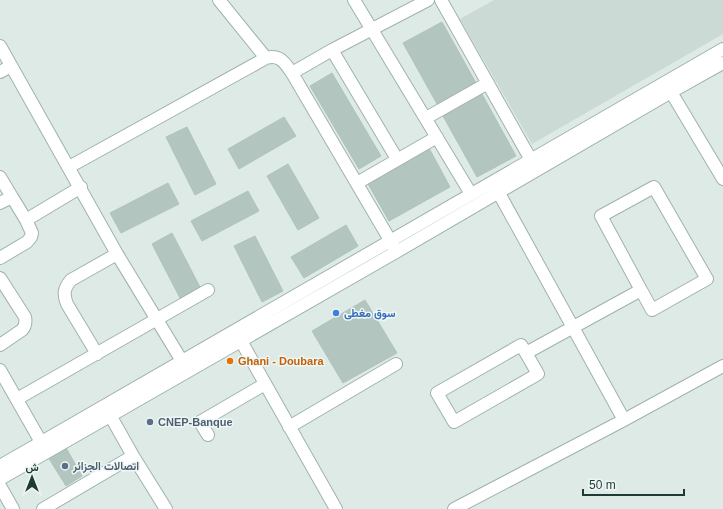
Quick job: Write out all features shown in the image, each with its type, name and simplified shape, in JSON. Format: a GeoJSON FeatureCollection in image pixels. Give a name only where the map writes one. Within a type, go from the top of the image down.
{"type":"FeatureCollection","features":[{"type":"Feature","properties":{"kind":"street"},"geometry":{"type":"LineString","coordinates":[[219,0],[266,58]]}},
{"type":"Feature","properties":{"kind":"street"},"geometry":{"type":"LineString","coordinates":[[354,0],[471,194]]}},
{"type":"Feature","properties":{"kind":"street"},"geometry":{"type":"LineString","coordinates":[[292,74],[332,50],[428,0]]}},
{"type":"Feature","properties":{"kind":"street"},"geometry":{"type":"LineString","coordinates":[[442,0],[531,160]]}},
{"type":"Feature","properties":{"kind":"street"},"geometry":{"type":"LineString","coordinates":[[0,46],[117,254],[185,366]]}},
{"type":"Feature","properties":{"kind":"street"},"geometry":{"type":"LineString","coordinates":[[0,479],[110,416],[185,366],[390,240],[723,49]]}},
{"type":"Feature","properties":{"kind":"street"},"geometry":{"type":"LineString","coordinates":[[332,50],[397,159]]}},
{"type":"Feature","properties":{"kind":"street"},"geometry":{"type":"LineString","coordinates":[[69,167],[271,56],[281,59],[292,74],[396,252]]}},
{"type":"Feature","properties":{"kind":"street"},"geometry":{"type":"LineString","coordinates":[[0,466],[41,442],[185,366],[241,341],[723,63]]}},
{"type":"Feature","properties":{"kind":"street"},"geometry":{"type":"LineString","coordinates":[[0,72],[11,66]]}},
{"type":"Feature","properties":{"kind":"street"},"geometry":{"type":"LineString","coordinates":[[426,118],[488,83]]}},
{"type":"Feature","properties":{"kind":"street"},"geometry":{"type":"LineString","coordinates":[[671,92],[723,179]]}},
{"type":"Feature","properties":{"kind":"street"},"geometry":{"type":"LineString","coordinates":[[356,183],[437,137]]}},
{"type":"Feature","properties":{"kind":"street"},"geometry":{"type":"LineString","coordinates":[[0,177],[26,220],[32,233],[29,240],[0,258]]}},
{"type":"Feature","properties":{"kind":"street"},"geometry":{"type":"LineString","coordinates":[[492,182],[624,420]]}},
{"type":"Feature","properties":{"kind":"street"},"geometry":{"type":"LineString","coordinates":[[654,187],[707,279],[652,310],[641,290],[601,216],[654,187]]}},
{"type":"Feature","properties":{"kind":"street"},"geometry":{"type":"LineString","coordinates":[[26,220],[81,188]]}},
{"type":"Feature","properties":{"kind":"street"},"geometry":{"type":"LineString","coordinates":[[0,203],[12,197]]}},
{"type":"Feature","properties":{"kind":"street"},"geometry":{"type":"LineString","coordinates":[[97,354],[67,304],[64,298],[64,290],[66,285],[71,280],[117,254]]}},
{"type":"Feature","properties":{"kind":"street"},"geometry":{"type":"LineString","coordinates":[[0,278],[25,317],[26,321],[22,330],[0,345]]}},
{"type":"Feature","properties":{"kind":"street"},"geometry":{"type":"LineString","coordinates":[[17,399],[208,290]]}},
{"type":"Feature","properties":{"kind":"street"},"geometry":{"type":"LineString","coordinates":[[526,353],[641,290]]}},
{"type":"Feature","properties":{"kind":"street"},"geometry":{"type":"LineString","coordinates":[[241,341],[336,509]]}},
{"type":"Feature","properties":{"kind":"street"},"geometry":{"type":"LineString","coordinates":[[521,345],[526,353],[538,374],[454,422],[437,393],[521,345]]}},
{"type":"Feature","properties":{"kind":"street"},"geometry":{"type":"LineString","coordinates":[[289,427],[396,364]]}},
{"type":"Feature","properties":{"kind":"street"},"geometry":{"type":"LineString","coordinates":[[454,509],[624,420],[723,366]]}},
{"type":"Feature","properties":{"kind":"street"},"geometry":{"type":"LineString","coordinates":[[0,370],[41,442]]}},
{"type":"Feature","properties":{"kind":"street"},"geometry":{"type":"LineString","coordinates":[[208,435],[200,422],[265,384]]}},
{"type":"Feature","properties":{"kind":"street"},"geometry":{"type":"LineString","coordinates":[[110,416],[166,509]]}},
{"type":"Feature","properties":{"kind":"street"},"geometry":{"type":"LineString","coordinates":[[43,509],[133,456]]}},
{"type":"Feature","properties":{"kind":"street"},"geometry":{"type":"LineString","coordinates":[[0,486],[13,509]]}},
{"type":"Feature","properties":{"kind":"shaded area"},"geometry":{"type":"Polygon","coordinates":[[[494,0],[723,0],[723,34],[532,144],[460,19],[494,0]]]}},
{"type":"Feature","properties":{"kind":"building"},"geometry":{"type":"Polygon","coordinates":[[[442,22],[476,83],[437,104],[403,43],[442,22]]]}},
{"type":"Feature","properties":{"kind":"building"},"geometry":{"type":"Polygon","coordinates":[[[332,73],[381,156],[359,169],[310,86],[332,73]]]}},
{"type":"Feature","properties":{"kind":"building"},"geometry":{"type":"Polygon","coordinates":[[[482,94],[516,156],[477,177],[443,116],[482,94]]]}},
{"type":"Feature","properties":{"kind":"building"},"geometry":{"type":"Polygon","coordinates":[[[284,117],[296,136],[239,169],[228,149],[284,117]]]}},
{"type":"Feature","properties":{"kind":"building"},"geometry":{"type":"Polygon","coordinates":[[[187,127],[216,184],[195,195],[166,137],[187,127]]]}},
{"type":"Feature","properties":{"kind":"building"},"geometry":{"type":"Polygon","coordinates":[[[429,148],[450,187],[389,221],[367,182],[429,148]]]}},
{"type":"Feature","properties":{"kind":"building"},"geometry":{"type":"Polygon","coordinates":[[[288,164],[319,218],[298,230],[267,176],[288,164]]]}},
{"type":"Feature","properties":{"kind":"building"},"geometry":{"type":"Polygon","coordinates":[[[168,183],[179,204],[121,233],[110,213],[168,183]]]}},
{"type":"Feature","properties":{"kind":"building"},"geometry":{"type":"Polygon","coordinates":[[[248,191],[259,211],[202,241],[191,221],[248,191]]]}},
{"type":"Feature","properties":{"kind":"building"},"geometry":{"type":"Polygon","coordinates":[[[346,225],[358,246],[304,278],[291,257],[346,225]]]}},
{"type":"Feature","properties":{"kind":"building"},"geometry":{"type":"Polygon","coordinates":[[[172,233],[201,289],[181,300],[152,244],[172,233]]]}},
{"type":"Feature","properties":{"kind":"building"},"geometry":{"type":"Polygon","coordinates":[[[255,236],[283,291],[262,302],[234,246],[255,236]]]}},
{"type":"Feature","properties":{"kind":"building"},"geometry":{"type":"Polygon","coordinates":[[[365,300],[397,353],[343,383],[312,331],[365,300]]]}},
{"type":"Feature","properties":{"kind":"building","name":"اتصالات الجزائر"},"geometry":{"type":"Polygon","coordinates":[[[65,446],[82,476],[66,486],[48,457],[65,446]]]}},
{"type":"Feature","properties":{"kind":"place","name":"سوق مغطى"},"geometry":{"type":"Point","coordinates":[336,313]}},
{"type":"Feature","properties":{"kind":"place","name":"Ghani - Doubara"},"geometry":{"type":"Point","coordinates":[230,361]}},
{"type":"Feature","properties":{"kind":"place","name":"CNEP-Banque"},"geometry":{"type":"Point","coordinates":[150,422]}},
{"type":"Feature","properties":{"kind":"place","name":"اتصالات الجزائر"},"geometry":{"type":"Point","coordinates":[65,466]}}]}
